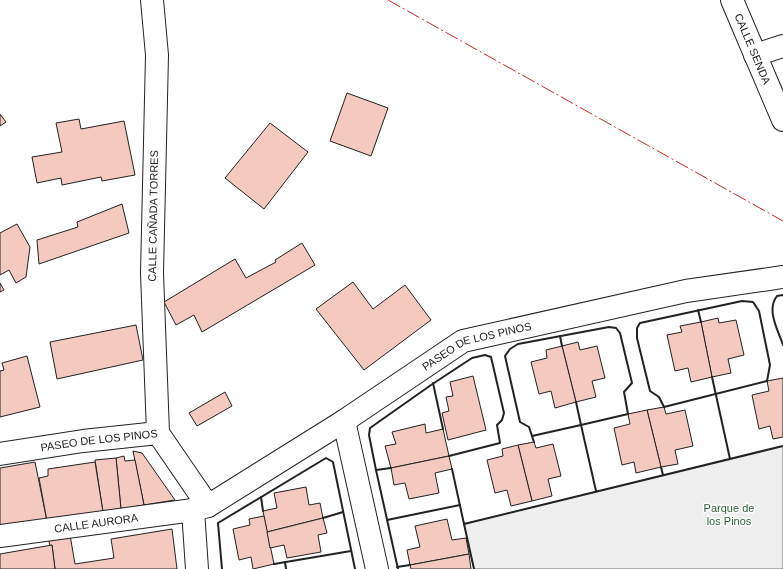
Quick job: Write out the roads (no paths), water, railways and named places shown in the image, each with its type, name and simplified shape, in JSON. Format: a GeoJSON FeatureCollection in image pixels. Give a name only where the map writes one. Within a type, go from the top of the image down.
{"type":"FeatureCollection","features":[{"type":"Feature","properties":{"kind":"street","name":"CALLE CAÑADA TORRES"},"geometry":{"type":"LineString","coordinates":[[152,0],[156,55],[152,273],[158,433]]}},
{"type":"Feature","properties":{"kind":"street","name":"CALLE SENDA"},"geometry":{"type":"LineString","coordinates":[[732,0],[783,120]]}},
{"type":"Feature","properties":{"kind":"street"},"geometry":{"type":"LineString","coordinates":[[755,55],[783,46]]}},
{"type":"Feature","properties":{"kind":"street","name":"PASEO DE LOS PINOS"},"geometry":{"type":"LineString","coordinates":[[0,454],[83,441],[158,433],[200,508],[344,420],[463,341],[686,290],[783,277]]}},
{"type":"Feature","properties":{"kind":"street"},"geometry":{"type":"LineString","coordinates":[[344,420],[377,569]]}},
{"type":"Feature","properties":{"kind":"street"},"geometry":{"type":"LineString","coordinates":[[197,569],[200,508]]}},
{"type":"Feature","properties":{"kind":"street","name":"CALLE AURORA"},"geometry":{"type":"LineString","coordinates":[[0,536],[200,508]]}},
{"type":"Feature","properties":{"kind":"park label","name":"Parque de los Pinos"},"geometry":{"type":"Point","coordinates":[729,514]}}]}
